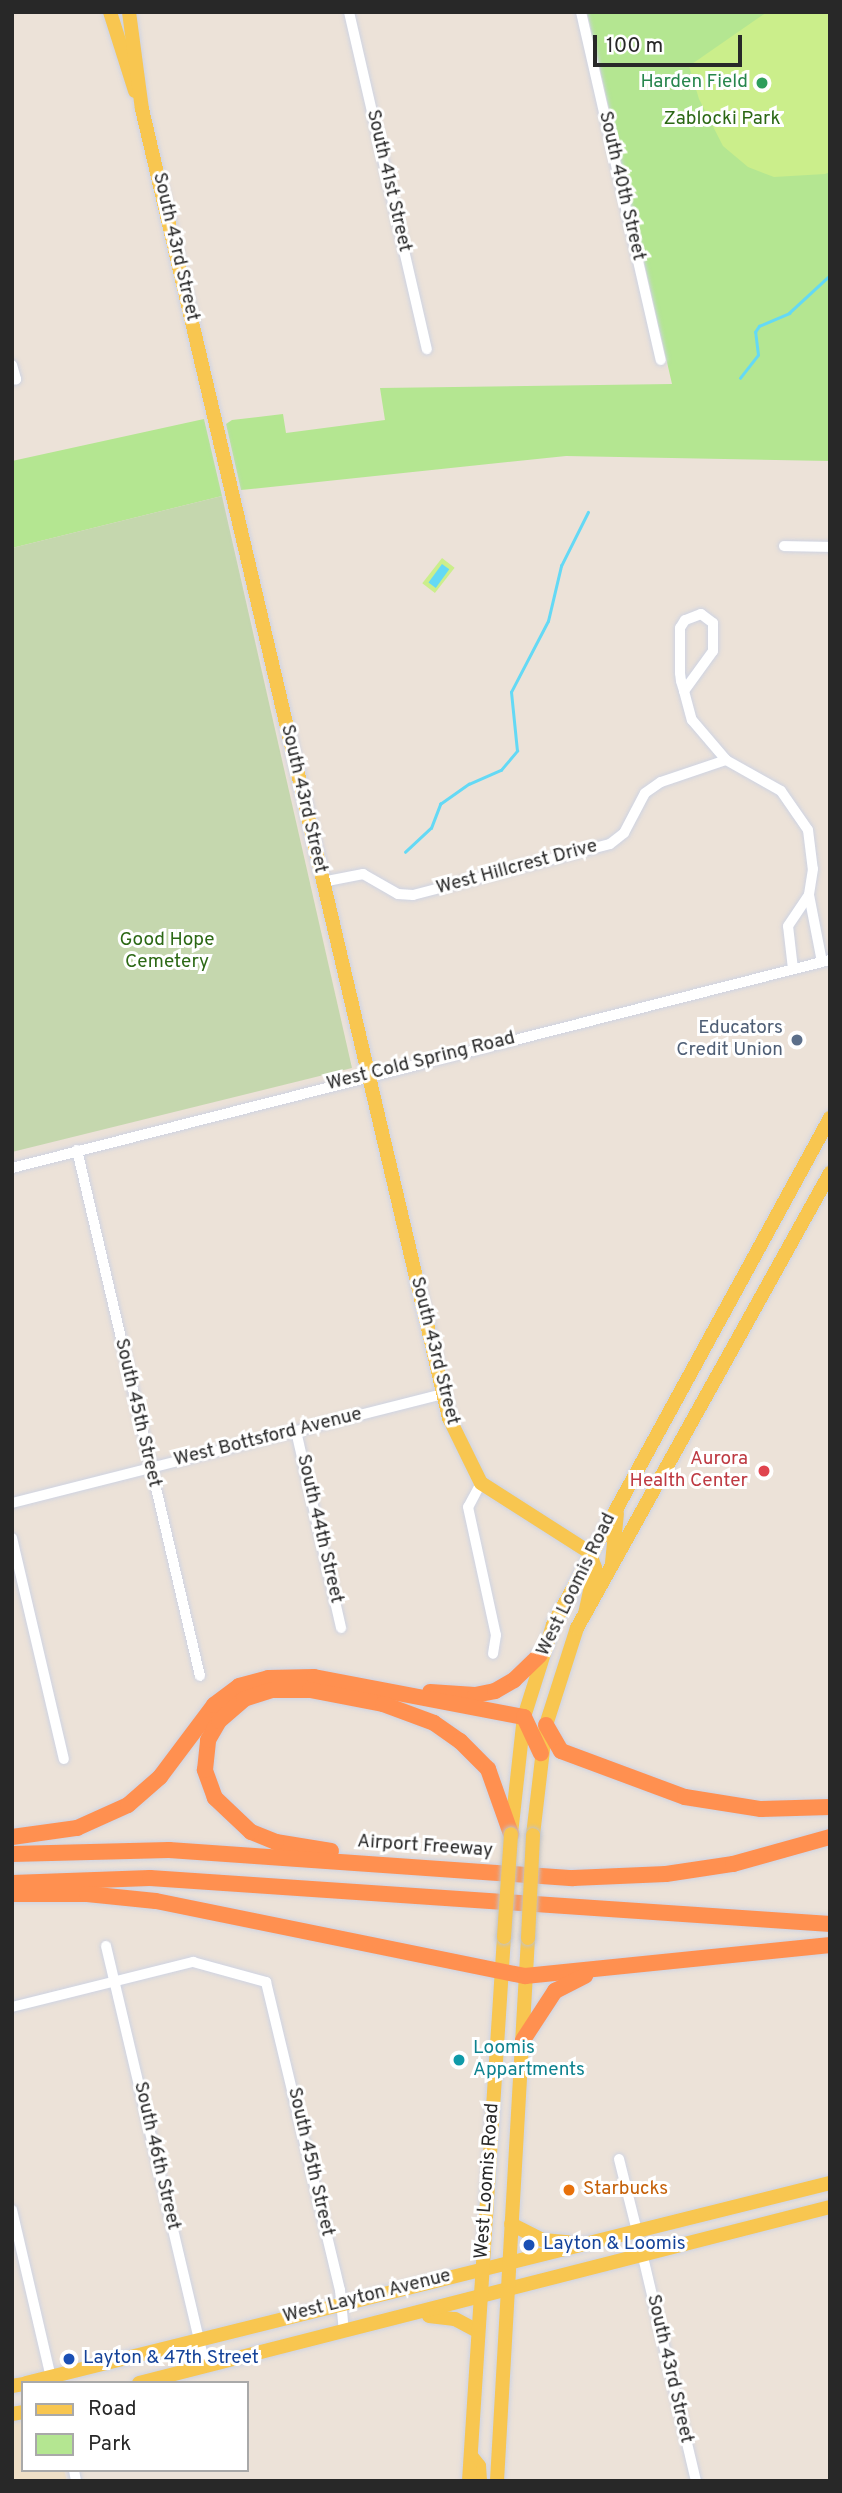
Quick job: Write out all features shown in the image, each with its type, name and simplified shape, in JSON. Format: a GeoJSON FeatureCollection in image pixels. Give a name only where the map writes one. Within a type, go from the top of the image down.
{"type":"FeatureCollection","features":[{"type":"Feature","properties":{"kind":"highway"},"geometry":{"type":"LineString","coordinates":[[403,1692],[484,1694],[514,1680],[540,1655]]}},
{"type":"Feature","properties":{"kind":"highway"},"geometry":{"type":"LineString","coordinates":[[12,1837],[77,1828],[128,1805],[160,1777],[214,1705],[253,1680],[314,1677],[524,1717],[541,1753]]}},
{"type":"Feature","properties":{"kind":"highway"},"geometry":{"type":"LineString","coordinates":[[461,1871],[428,1861],[294,1846],[251,1832],[222,1810],[211,1790],[205,1759],[213,1730],[244,1699],[272,1690],[310,1690],[409,1712],[449,1731],[478,1758],[494,1782],[511,1834]]}},
{"type":"Feature","properties":{"kind":"highway"},"geometry":{"type":"LineString","coordinates":[[546,1725],[561,1751],[685,1797],[761,1809],[830,1807]]}},
{"type":"Feature","properties":{"kind":"highway","name":"Airport Freeway"},"geometry":{"type":"LineString","coordinates":[[12,1854],[169,1850],[573,1878],[666,1874],[733,1864],[830,1837]]}},
{"type":"Feature","properties":{"kind":"highway"},"geometry":{"type":"LineString","coordinates":[[12,1883],[162,1879],[830,1924]]}},
{"type":"Feature","properties":{"kind":"highway"},"geometry":{"type":"LineString","coordinates":[[12,1894],[87,1894],[156,1901],[502,1974],[525,1976],[830,1945]]}},
{"type":"Feature","properties":{"kind":"highway"},"geometry":{"type":"LineString","coordinates":[[523,2040],[555,1991],[600,1970]]}},
{"type":"Feature","properties":{"kind":"main road","name":"South 43rd Street"},"geometry":{"type":"LineString","coordinates":[[110,12],[142,109],[443,1394],[459,1446],[481,1483],[589,1552]]}},
{"type":"Feature","properties":{"kind":"main road","name":"South 43rd Street"},"geometry":{"type":"LineString","coordinates":[[129,12],[142,109]]}},
{"type":"Feature","properties":{"kind":"main road","name":"West Loomis Road"},"geometry":{"type":"LineString","coordinates":[[469,2481],[511,1834],[524,1717],[540,1655],[589,1552],[830,1118]]}},
{"type":"Feature","properties":{"kind":"main road","name":"West Loomis Road"},"geometry":{"type":"LineString","coordinates":[[497,2481],[533,1835],[546,1725],[566,1655],[584,1614],[830,1173]]}},
{"type":"Feature","properties":{"kind":"main road"},"geometry":{"type":"LineString","coordinates":[[764,1236],[789,1247]]}},
{"type":"Feature","properties":{"kind":"main road"},"geometry":{"type":"LineString","coordinates":[[612,1563],[612,1534],[624,1489]]}},
{"type":"Feature","properties":{"kind":"main road"},"geometry":{"type":"LineString","coordinates":[[584,1614],[595,1568],[589,1552]]}},
{"type":"Feature","properties":{"kind":"main road","name":"West Layton Avenue"},"geometry":{"type":"LineString","coordinates":[[52,2380],[481,2267],[830,2183]]}},
{"type":"Feature","properties":{"kind":"main road","name":"West Layton Avenue"},"geometry":{"type":"LineString","coordinates":[[147,2381],[508,2292],[830,2207]]}},
{"type":"Feature","properties":{"kind":"main road"},"geometry":{"type":"LineString","coordinates":[[511,2224],[543,2240],[587,2242]]}},
{"type":"Feature","properties":{"kind":"main road"},"geometry":{"type":"LineString","coordinates":[[396,2319],[448,2317],[478,2331]]}},
{"type":"Feature","properties":{"kind":"main road"},"geometry":{"type":"LineString","coordinates":[[471,2456],[479,2466],[480,2481]]}},
{"type":"Feature","properties":{"kind":"street","name":"South 41st Street"},"geometry":{"type":"LineString","coordinates":[[349,12],[427,349]]}},
{"type":"Feature","properties":{"kind":"street","name":"South 40th Street"},"geometry":{"type":"LineString","coordinates":[[581,12],[661,360]]}},
{"type":"Feature","properties":{"kind":"street"},"geometry":{"type":"LineString","coordinates":[[12,365],[14,379]]}},
{"type":"Feature","properties":{"kind":"street"},"geometry":{"type":"LineString","coordinates":[[784,547],[830,547]]}},
{"type":"Feature","properties":{"kind":"street"},"geometry":{"type":"LineString","coordinates":[[684,691],[713,651],[713,623],[701,614],[685,620],[680,628],[678,658],[684,691],[700,734],[726,760],[771,784],[794,806],[808,830],[813,854],[809,895],[826,961]]}},
{"type":"Feature","properties":{"kind":"street","name":"West Hillcrest Drive"},"geometry":{"type":"LineString","coordinates":[[322,882],[363,874],[398,894],[413,895],[610,844],[624,833],[645,793],[661,782],[726,760]]}},
{"type":"Feature","properties":{"kind":"street"},"geometry":{"type":"LineString","coordinates":[[793,970],[788,926],[809,895]]}},
{"type":"Feature","properties":{"kind":"street","name":"West Cold Spring Road"},"geometry":{"type":"LineString","coordinates":[[12,1168],[369,1075],[826,961]]}},
{"type":"Feature","properties":{"kind":"street","name":"South 45th Street"},"geometry":{"type":"LineString","coordinates":[[77,1150],[149,1468],[200,1676]]}},
{"type":"Feature","properties":{"kind":"street","name":"West Bottsford Avenue"},"geometry":{"type":"LineString","coordinates":[[12,1503],[443,1394]]}},
{"type":"Feature","properties":{"kind":"street","name":"South 44th Street"},"geometry":{"type":"LineString","coordinates":[[296,1431],[341,1628]]}},
{"type":"Feature","properties":{"kind":"street"},"geometry":{"type":"LineString","coordinates":[[481,1483],[468,1507],[496,1635],[493,1654]]}},
{"type":"Feature","properties":{"kind":"street"},"geometry":{"type":"LineString","coordinates":[[12,1538],[64,1759]]}},
{"type":"Feature","properties":{"kind":"street","name":"South 46th Street"},"geometry":{"type":"LineString","coordinates":[[106,1946],[205,2366]]}},
{"type":"Feature","properties":{"kind":"street","name":"South 45th Street"},"geometry":{"type":"LineString","coordinates":[[114,1981],[199,1962],[266,1982],[341,2303],[344,2332]]}},
{"type":"Feature","properties":{"kind":"street"},"geometry":{"type":"LineString","coordinates":[[12,2007],[114,1981]]}},
{"type":"Feature","properties":{"kind":"street"},"geometry":{"type":"LineString","coordinates":[[619,2159],[637,2231]]}},
{"type":"Feature","properties":{"kind":"street"},"geometry":{"type":"LineString","coordinates":[[12,2210],[52,2380]]}},
{"type":"Feature","properties":{"kind":"street","name":"South 43rd Street"},"geometry":{"type":"LineString","coordinates":[[643,2257],[696,2481]]}},
{"type":"Feature","properties":{"kind":"shaded area"},"geometry":{"type":"Polygon","coordinates":[[[21,2418],[21,2472],[65,2472],[67,2481],[12,2481],[12,2420],[21,2418]]]}},
{"type":"Feature","properties":{"kind":"green space","name":"Zablocki Park"},"geometry":{"type":"Polygon","coordinates":[[[587,12],[830,12],[830,461],[566,456],[241,490],[226,424],[232,420],[283,414],[286,433],[385,420],[380,388],[672,384],[587,12]]]}},
{"type":"Feature","properties":{"kind":"green space","name":"Harden Field"},"geometry":{"type":"Polygon","coordinates":[[[767,12],[830,12],[830,172],[825,174],[774,177],[748,167],[723,146],[699,99],[689,66],[767,12]]]}},
{"type":"Feature","properties":{"kind":"green space"},"geometry":{"type":"Polygon","coordinates":[[[204,419],[222,496],[12,548],[12,461],[204,419]]]}},
{"type":"Feature","properties":{"kind":"green space","name":"Good Hope Cemetery"},"geometry":{"type":"Polygon","coordinates":[[[222,496],[352,1068],[12,1152],[12,548],[222,496]]]}},
{"type":"Feature","properties":{"kind":"green space"},"geometry":{"type":"Polygon","coordinates":[[[442,558],[455,568],[435,593],[422,583],[442,558]]]}},
{"type":"Feature","properties":{"kind":"water"},"geometry":{"type":"Polygon","coordinates":[[[442,564],[449,569],[436,588],[428,583],[442,564]]]}},
{"type":"Feature","properties":{"kind":"waterway"},"geometry":{"type":"LineString","coordinates":[[740,378],[758,355],[755,332],[759,326],[789,313],[830,275]]}},
{"type":"Feature","properties":{"kind":"waterway"},"geometry":{"type":"LineString","coordinates":[[405,852],[431,828],[440,804],[469,784],[501,770],[517,751],[511,692],[548,621],[561,566],[588,512]]}},
{"type":"Feature","properties":{"kind":"place","name":"Harden Field"},"geometry":{"type":"Point","coordinates":[762,83]}},
{"type":"Feature","properties":{"kind":"place","name":"Educators Credit Union"},"geometry":{"type":"Point","coordinates":[797,1040]}},
{"type":"Feature","properties":{"kind":"place","name":"Aurora Health Center"},"geometry":{"type":"Point","coordinates":[764,1471]}},
{"type":"Feature","properties":{"kind":"place","name":"Loomis Appartments"},"geometry":{"type":"Point","coordinates":[459,2060]}},
{"type":"Feature","properties":{"kind":"place","name":"Starbucks"},"geometry":{"type":"Point","coordinates":[569,2190]}},
{"type":"Feature","properties":{"kind":"place","name":"Layton & Loomis"},"geometry":{"type":"Point","coordinates":[529,2245]}},
{"type":"Feature","properties":{"kind":"place","name":"Layton & 47th Street"},"geometry":{"type":"Point","coordinates":[69,2359]}}]}
